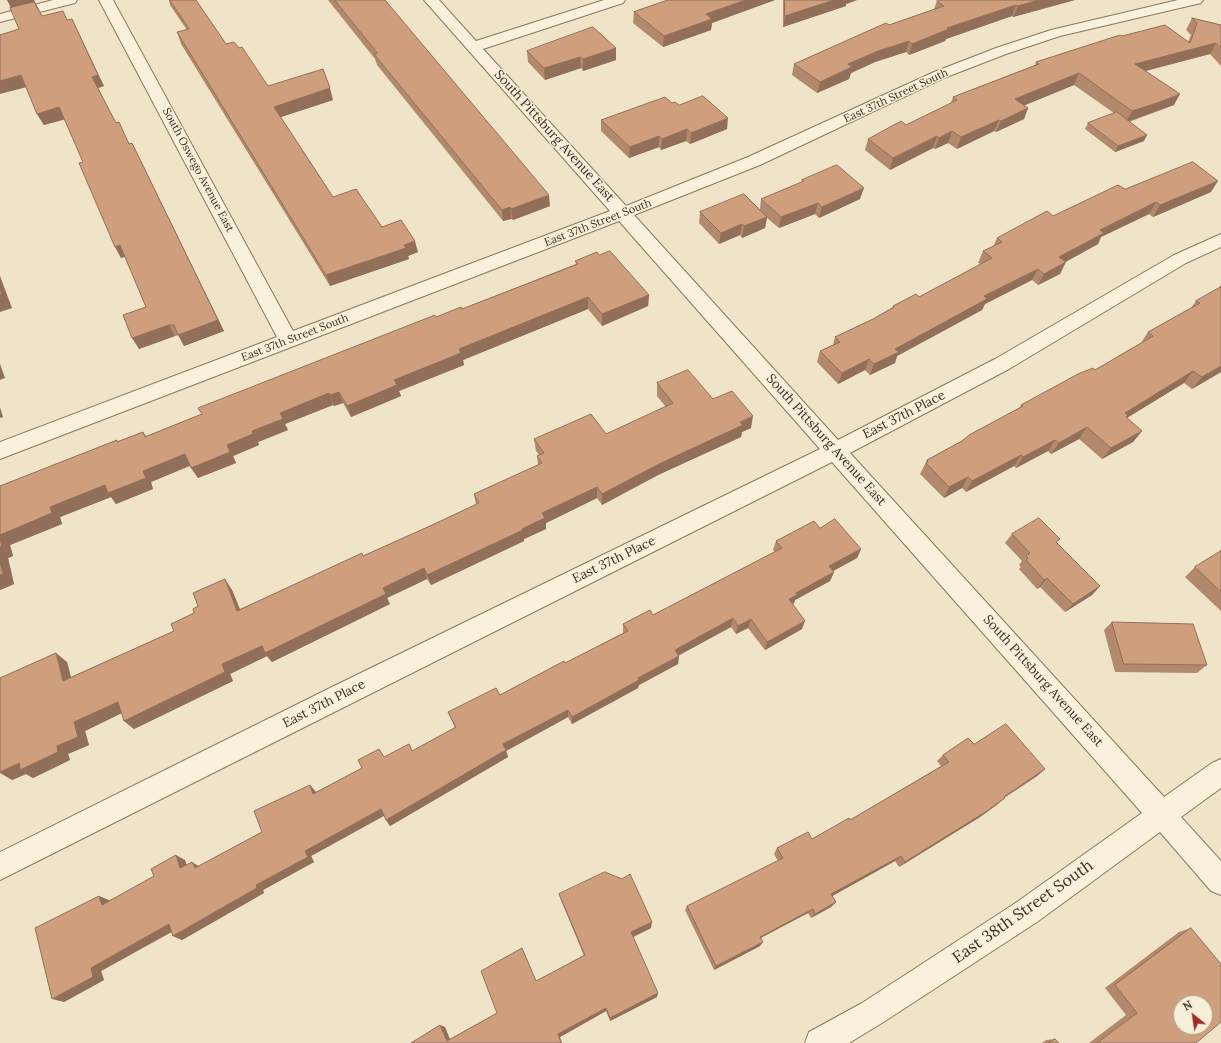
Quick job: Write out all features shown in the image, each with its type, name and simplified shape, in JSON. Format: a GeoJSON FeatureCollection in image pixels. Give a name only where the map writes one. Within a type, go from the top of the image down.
{"type":"FeatureCollection","features":[{"type":"Feature","properties":{"kind":"street"},"geometry":{"type":"LineString","coordinates":[[0,18],[70,0]]}},
{"type":"Feature","properties":{"kind":"street","name":"South Oswego Avenue East"},"geometry":{"type":"LineString","coordinates":[[106,0],[289,341]]}},
{"type":"Feature","properties":{"kind":"street","name":"South Pittsburg Avenue East"},"geometry":{"type":"LineString","coordinates":[[431,0],[1221,881]]}},
{"type":"Feature","properties":{"kind":"street"},"geometry":{"type":"LineString","coordinates":[[473,47],[618,0]]}},
{"type":"Feature","properties":{"kind":"street","name":"East 37th Street South"},"geometry":{"type":"LineString","coordinates":[[0,451],[623,214],[754,161],[834,125],[939,74],[1001,51],[1056,33],[1196,0]]}},
{"type":"Feature","properties":{"kind":"street","name":"East 37th Place"},"geometry":{"type":"LineString","coordinates":[[0,866],[835,450],[1002,364],[1180,259],[1221,240]]}},
{"type":"Feature","properties":{"kind":"street","name":"East 38th Street South"},"geometry":{"type":"LineString","coordinates":[[820,1043],[872,1013],[1021,916],[1221,772]]}},
{"type":"Feature","properties":{"kind":"building"},"geometry":{"type":"Polygon","coordinates":[[[170,0],[196,0],[226,44],[234,42],[239,48],[242,47],[268,86],[323,69],[330,88],[274,107],[333,197],[356,189],[382,227],[401,220],[415,241],[404,245],[406,248],[326,275],[177,32],[189,29],[170,0]]]}},
{"type":"Feature","properties":{"kind":"building"},"geometry":{"type":"Polygon","coordinates":[[[335,0],[385,0],[549,195],[511,209],[510,207],[502,210],[374,54],[377,53],[335,0]]]}},
{"type":"Feature","properties":{"kind":"building"},"geometry":{"type":"Polygon","coordinates":[[[668,0],[746,0],[706,14],[712,19],[664,36],[634,12],[668,0]]]}},
{"type":"Feature","properties":{"kind":"building"},"geometry":{"type":"Polygon","coordinates":[[[785,0],[834,0],[785,16],[785,0]]]}},
{"type":"Feature","properties":{"kind":"building"},"geometry":{"type":"Polygon","coordinates":[[[1039,0],[1018,6],[1016,5],[947,28],[949,29],[912,44],[909,41],[878,51],[848,64],[852,67],[820,82],[794,64],[886,23],[889,25],[944,6],[937,1],[1039,0]]]}},
{"type":"Feature","properties":{"kind":"building"},"geometry":{"type":"Polygon","coordinates":[[[34,2],[42,16],[63,11],[67,20],[72,19],[98,75],[92,77],[116,123],[119,122],[129,144],[132,143],[218,320],[178,335],[174,325],[169,325],[132,338],[123,315],[146,307],[120,245],[115,247],[79,163],[83,162],[59,107],[37,114],[21,75],[0,81],[0,35],[19,29],[10,8],[34,2]]]}},
{"type":"Feature","properties":{"kind":"building"},"geometry":{"type":"Polygon","coordinates":[[[1192,18],[1221,25],[1221,48],[1216,43],[1135,64],[1180,94],[1160,102],[1132,111],[1079,73],[1015,99],[1028,108],[1001,121],[999,120],[961,137],[952,131],[939,138],[937,136],[893,158],[868,139],[901,121],[906,125],[957,100],[953,97],[1039,64],[1036,62],[1120,35],[1122,36],[1165,25],[1190,43],[1197,23],[1192,18]]]}},
{"type":"Feature","properties":{"kind":"building"},"geometry":{"type":"Polygon","coordinates":[[[593,27],[616,48],[583,59],[580,57],[544,68],[527,51],[593,27]]]}},
{"type":"Feature","properties":{"kind":"building"},"geometry":{"type":"Polygon","coordinates":[[[703,96],[728,118],[691,133],[687,129],[662,139],[659,136],[630,147],[601,120],[665,97],[672,103],[675,102],[679,105],[703,96]]]}},
{"type":"Feature","properties":{"kind":"building"},"geometry":{"type":"Polygon","coordinates":[[[1117,112],[1147,135],[1118,146],[1088,123],[1117,112]]]}},
{"type":"Feature","properties":{"kind":"building"},"geometry":{"type":"Polygon","coordinates":[[[1193,162],[1218,181],[1160,205],[1156,202],[1100,230],[1104,233],[1059,257],[1066,262],[1044,274],[1038,269],[984,296],[987,299],[895,349],[899,352],[874,364],[869,359],[842,373],[820,351],[840,342],[835,337],[873,319],[916,294],[919,297],[992,258],[983,251],[1002,242],[997,238],[1047,211],[1053,216],[1118,185],[1125,189],[1193,162]]]}},
{"type":"Feature","properties":{"kind":"building"},"geometry":{"type":"Polygon","coordinates":[[[837,165],[864,188],[822,207],[818,203],[781,217],[761,199],[804,181],[802,180],[837,165]]]}},
{"type":"Feature","properties":{"kind":"building"},"geometry":{"type":"Polygon","coordinates":[[[744,194],[767,217],[744,226],[742,224],[721,233],[700,212],[744,194]]]}},
{"type":"Feature","properties":{"kind":"building"},"geometry":{"type":"Polygon","coordinates":[[[610,251],[649,295],[602,314],[588,297],[459,349],[461,353],[394,380],[397,385],[347,406],[339,392],[330,395],[329,393],[280,413],[283,419],[252,431],[253,434],[227,445],[230,452],[191,468],[185,454],[143,471],[146,478],[108,493],[105,485],[50,507],[52,513],[0,535],[0,486],[117,440],[117,442],[143,432],[145,437],[202,414],[198,408],[435,315],[436,317],[461,307],[462,309],[578,264],[575,261],[597,252],[599,255],[610,251]]]}},
{"type":"Feature","properties":{"kind":"building"},"geometry":{"type":"Polygon","coordinates":[[[1221,287],[1221,366],[1202,377],[1193,371],[1125,413],[1128,415],[1126,417],[1142,431],[1111,448],[1087,427],[1059,443],[1055,440],[1023,457],[1021,455],[972,481],[968,477],[949,487],[926,463],[928,462],[927,460],[962,441],[969,435],[1023,406],[1021,405],[1078,374],[1093,368],[1095,370],[1153,336],[1148,332],[1200,303],[1196,301],[1221,287]]]}},
{"type":"Feature","properties":{"kind":"building"},"geometry":{"type":"Polygon","coordinates":[[[688,370],[713,399],[732,391],[753,416],[740,422],[743,425],[659,464],[602,494],[597,487],[542,513],[545,518],[522,529],[523,530],[427,575],[424,568],[383,588],[386,594],[265,653],[262,646],[222,664],[225,672],[124,721],[118,702],[74,722],[78,737],[57,746],[58,752],[20,770],[19,763],[0,772],[0,678],[56,653],[63,681],[174,631],[171,624],[194,613],[193,609],[198,606],[193,593],[225,579],[237,611],[362,553],[363,556],[479,503],[474,494],[542,463],[537,456],[544,453],[534,439],[591,414],[606,434],[673,403],[657,383],[688,370]]]}},
{"type":"Feature","properties":{"kind":"building"},"geometry":{"type":"Polygon","coordinates":[[[1039,518],[1060,539],[1056,542],[1100,586],[1073,604],[1047,578],[1044,580],[1026,560],[1028,558],[1026,556],[1030,553],[1012,534],[1039,518]]]}},
{"type":"Feature","properties":{"kind":"building"},"geometry":{"type":"Polygon","coordinates":[[[835,519],[861,549],[829,566],[834,572],[796,593],[797,595],[789,599],[805,621],[767,642],[751,619],[738,626],[733,618],[675,650],[679,656],[572,717],[568,710],[503,744],[506,750],[386,820],[381,809],[305,851],[308,857],[256,885],[257,888],[173,936],[169,924],[91,968],[93,977],[52,999],[35,928],[99,896],[102,905],[154,876],[151,869],[176,855],[180,868],[192,862],[195,868],[262,832],[254,811],[310,785],[313,794],[362,768],[358,760],[379,749],[384,757],[409,744],[412,751],[456,727],[448,712],[496,688],[500,695],[564,661],[565,663],[628,631],[623,624],[650,610],[653,615],[782,548],[776,541],[814,521],[820,528],[835,519]]]}},
{"type":"Feature","properties":{"kind":"building"},"geometry":{"type":"Polygon","coordinates":[[[1221,551],[1221,592],[1195,567],[1221,551]]]}},
{"type":"Feature","properties":{"kind":"building"},"geometry":{"type":"Polygon","coordinates":[[[0,561],[3,574],[0,575],[0,561]]]}},
{"type":"Feature","properties":{"kind":"building"},"geometry":{"type":"Polygon","coordinates":[[[1112,622],[1193,624],[1207,665],[1124,664],[1112,622]]]}},
{"type":"Feature","properties":{"kind":"building"},"geometry":{"type":"Polygon","coordinates":[[[1006,724],[1045,769],[1004,797],[1005,798],[987,811],[905,862],[901,856],[831,894],[836,902],[815,914],[813,909],[760,937],[763,942],[716,966],[687,906],[783,858],[777,848],[808,832],[812,839],[849,818],[850,820],[949,762],[943,755],[968,738],[974,744],[1006,724]]]}},
{"type":"Feature","properties":{"kind":"building"},"geometry":{"type":"Polygon","coordinates":[[[605,872],[622,879],[630,874],[652,922],[631,932],[658,993],[610,1018],[606,1008],[558,1034],[561,1043],[411,1043],[440,1025],[447,1041],[497,1013],[481,971],[522,948],[536,981],[585,955],[559,894],[605,872]]]}},
{"type":"Feature","properties":{"kind":"building"},"geometry":{"type":"Polygon","coordinates":[[[1191,928],[1221,964],[1221,1022],[1213,1029],[1213,995],[1173,995],[1173,1035],[1206,1035],[1196,1043],[1097,1043],[1137,1013],[1115,985],[1191,928]]]}},
{"type":"Feature","properties":{"kind":"building"},"geometry":{"type":"Polygon","coordinates":[[[1055,1039],[1059,1043],[1049,1043],[1055,1039]]]}}]}
